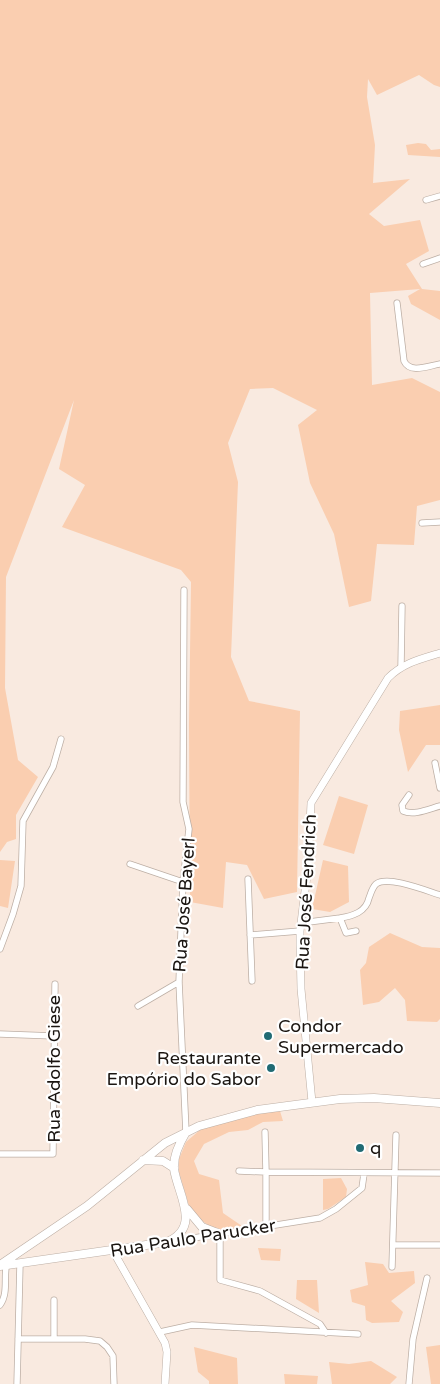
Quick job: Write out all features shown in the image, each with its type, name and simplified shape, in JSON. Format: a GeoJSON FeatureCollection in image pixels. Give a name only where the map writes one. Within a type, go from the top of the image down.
{"type":"FeatureCollection","features":[{"type":"Feature","properties":{"kind":"main road"},"geometry":{"type":"LineString","coordinates":[[3,1267],[16,1253],[87,1206],[165,1143],[199,1126],[244,1112],[312,1102],[360,1098],[440,1103]]}},
{"type":"Feature","properties":{"kind":"main road"},"geometry":{"type":"LineString","coordinates":[[168,1242],[177,1237],[186,1221],[185,1207],[174,1168],[179,1146],[186,1132]]}},
{"type":"Feature","properties":{"kind":"main road"},"geometry":{"type":"LineString","coordinates":[[143,1160],[163,1161],[174,1168]]}},
{"type":"Feature","properties":{"kind":"main road"},"geometry":{"type":"LineString","coordinates":[[185,1207],[202,1227],[220,1234]]}},
{"type":"Feature","properties":{"kind":"main road","name":"Rua Paulo Parucker"},"geometry":{"type":"LineString","coordinates":[[3,1267],[168,1242]]}},
{"type":"Feature","properties":{"kind":"main road"},"geometry":{"type":"LineString","coordinates":[[16,1253],[15,1260],[20,1264]]}},
{"type":"Feature","properties":{"kind":"street"},"geometry":{"type":"LineString","coordinates":[[426,200],[440,196]]}},
{"type":"Feature","properties":{"kind":"street"},"geometry":{"type":"LineString","coordinates":[[423,264],[440,258]]}},
{"type":"Feature","properties":{"kind":"street"},"geometry":{"type":"LineString","coordinates":[[397,303],[406,365],[414,368],[440,364]]}},
{"type":"Feature","properties":{"kind":"street"},"geometry":{"type":"LineString","coordinates":[[422,523],[440,522]]}},
{"type":"Feature","properties":{"kind":"street","name":"Rua José Bayerl"},"geometry":{"type":"LineString","coordinates":[[184,590],[183,802],[189,829],[183,882],[179,982],[186,1132]]}},
{"type":"Feature","properties":{"kind":"street"},"geometry":{"type":"LineString","coordinates":[[402,606],[401,666],[440,653]]}},
{"type":"Feature","properties":{"kind":"street","name":"Rua José Fendrich"},"geometry":{"type":"LineString","coordinates":[[312,1102],[302,990],[300,927],[308,867],[311,803],[384,685],[401,666]]}},
{"type":"Feature","properties":{"kind":"street"},"geometry":{"type":"LineString","coordinates":[[0,949],[13,914],[20,886],[23,821],[53,768],[61,739]]}},
{"type":"Feature","properties":{"kind":"street"},"geometry":{"type":"LineString","coordinates":[[435,763],[440,788]]}},
{"type":"Feature","properties":{"kind":"street"},"geometry":{"type":"LineString","coordinates":[[409,795],[402,805],[403,811],[406,813],[440,806]]}},
{"type":"Feature","properties":{"kind":"street"},"geometry":{"type":"LineString","coordinates":[[130,864],[183,882]]}},
{"type":"Feature","properties":{"kind":"street"},"geometry":{"type":"LineString","coordinates":[[248,879],[252,981]]}},
{"type":"Feature","properties":{"kind":"street"},"geometry":{"type":"LineString","coordinates":[[250,935],[300,927],[362,911],[366,906],[371,891],[378,883],[386,881],[417,888],[440,896]]}},
{"type":"Feature","properties":{"kind":"street"},"geometry":{"type":"LineString","coordinates":[[340,918],[346,934],[356,931]]}},
{"type":"Feature","properties":{"kind":"street"},"geometry":{"type":"LineString","coordinates":[[138,1006],[179,982]]}},
{"type":"Feature","properties":{"kind":"street","name":"Rua Adolfo Giese"},"geometry":{"type":"LineString","coordinates":[[0,1154],[53,1154],[55,984]]}},
{"type":"Feature","properties":{"kind":"street"},"geometry":{"type":"LineString","coordinates":[[0,1034],[54,1036]]}},
{"type":"Feature","properties":{"kind":"street"},"geometry":{"type":"LineString","coordinates":[[265,1132],[266,1227]]}},
{"type":"Feature","properties":{"kind":"street"},"geometry":{"type":"LineString","coordinates":[[392,1267],[396,1135]]}},
{"type":"Feature","properties":{"kind":"street"},"geometry":{"type":"LineString","coordinates":[[239,1171],[364,1174],[440,1173]]}},
{"type":"Feature","properties":{"kind":"street","name":"Rua Paulo Parucker"},"geometry":{"type":"LineString","coordinates":[[168,1242],[309,1221],[326,1215],[362,1188],[364,1174]]}},
{"type":"Feature","properties":{"kind":"street"},"geometry":{"type":"LineString","coordinates":[[220,1234],[220,1280],[267,1294],[320,1324],[326,1333]]}},
{"type":"Feature","properties":{"kind":"street"},"geometry":{"type":"LineString","coordinates":[[393,1245],[440,1246]]}},
{"type":"Feature","properties":{"kind":"street"},"geometry":{"type":"LineString","coordinates":[[113,1251],[160,1332],[167,1348],[165,1384]]}},
{"type":"Feature","properties":{"kind":"street"},"geometry":{"type":"LineString","coordinates":[[17,1384],[20,1264]]}},
{"type":"Feature","properties":{"kind":"street"},"geometry":{"type":"LineString","coordinates":[[0,1305],[5,1295],[3,1267]]}},
{"type":"Feature","properties":{"kind":"street"},"geometry":{"type":"LineString","coordinates":[[408,1384],[412,1347],[427,1278]]}},
{"type":"Feature","properties":{"kind":"street"},"geometry":{"type":"LineString","coordinates":[[54,1300],[54,1339]]}},
{"type":"Feature","properties":{"kind":"street"},"geometry":{"type":"LineString","coordinates":[[160,1332],[192,1326],[358,1334]]}},
{"type":"Feature","properties":{"kind":"street"},"geometry":{"type":"LineString","coordinates":[[18,1339],[90,1339],[103,1344],[113,1356],[114,1384]]}},
{"type":"Feature","properties":{"kind":"shaded area"},"geometry":{"type":"Polygon","coordinates":[[[0,0],[440,0],[440,87],[419,75],[377,95],[368,79],[367,97],[375,145],[373,183],[410,179],[369,214],[384,226],[420,220],[429,251],[406,264],[422,289],[440,291],[440,320],[411,304],[408,296],[420,289],[370,293],[372,385],[412,378],[440,392],[440,500],[417,506],[414,545],[377,544],[371,601],[349,607],[334,534],[310,483],[298,425],[317,410],[273,388],[250,389],[228,443],[238,482],[231,657],[249,701],[300,711],[297,892],[264,899],[247,865],[226,862],[223,908],[190,902],[189,724],[191,582],[181,570],[62,527],[85,485],[59,469],[74,400],[6,577],[5,688],[18,760],[38,777],[16,815],[16,839],[7,842],[0,852],[0,0]]]}},
{"type":"Feature","properties":{"kind":"shaded area"},"geometry":{"type":"Polygon","coordinates":[[[426,144],[431,150],[440,149],[440,157],[408,155],[406,145],[426,144]]]}},
{"type":"Feature","properties":{"kind":"shaded area"},"geometry":{"type":"Polygon","coordinates":[[[440,705],[440,745],[426,745],[408,772],[399,730],[400,711],[440,705]]]}},
{"type":"Feature","properties":{"kind":"shaded area"},"geometry":{"type":"Polygon","coordinates":[[[339,796],[368,805],[354,854],[323,845],[339,796]]]}},
{"type":"Feature","properties":{"kind":"shaded area"},"geometry":{"type":"Polygon","coordinates":[[[0,860],[15,861],[8,908],[0,906],[0,860]]]}},
{"type":"Feature","properties":{"kind":"shaded area"},"geometry":{"type":"Polygon","coordinates":[[[323,860],[348,866],[349,902],[330,912],[312,909],[323,860]]]}},
{"type":"Feature","properties":{"kind":"shaded area"},"geometry":{"type":"Polygon","coordinates":[[[390,933],[422,947],[440,948],[440,1019],[437,1022],[407,1021],[405,1000],[395,988],[379,1002],[363,1005],[360,970],[366,963],[369,947],[390,933]]]}},
{"type":"Feature","properties":{"kind":"shaded area"},"geometry":{"type":"Polygon","coordinates":[[[280,1111],[283,1121],[263,1122],[248,1130],[229,1132],[204,1144],[194,1161],[199,1174],[219,1180],[223,1213],[242,1226],[224,1231],[211,1227],[198,1218],[189,1206],[179,1172],[179,1159],[186,1142],[201,1129],[260,1113],[280,1111]]]}},
{"type":"Feature","properties":{"kind":"shaded area"},"geometry":{"type":"Polygon","coordinates":[[[341,1178],[347,1189],[346,1197],[328,1209],[323,1210],[323,1179],[341,1178]]]}},
{"type":"Feature","properties":{"kind":"shaded area"},"geometry":{"type":"Polygon","coordinates":[[[258,1248],[281,1249],[280,1261],[261,1260],[258,1248]]]}},
{"type":"Feature","properties":{"kind":"shaded area"},"geometry":{"type":"Polygon","coordinates":[[[365,1262],[383,1264],[389,1273],[414,1271],[415,1283],[391,1301],[403,1312],[399,1322],[372,1323],[366,1320],[365,1306],[352,1302],[350,1290],[368,1285],[365,1262]]]}},
{"type":"Feature","properties":{"kind":"shaded area"},"geometry":{"type":"Polygon","coordinates":[[[297,1280],[317,1280],[319,1313],[296,1299],[297,1280]]]}},
{"type":"Feature","properties":{"kind":"shaded area"},"geometry":{"type":"Polygon","coordinates":[[[440,1345],[440,1384],[431,1384],[426,1347],[440,1345]]]}},
{"type":"Feature","properties":{"kind":"shaded area"},"geometry":{"type":"Polygon","coordinates":[[[194,1347],[237,1358],[238,1384],[209,1384],[209,1381],[198,1372],[194,1347]]]}},
{"type":"Feature","properties":{"kind":"shaded area"},"geometry":{"type":"Polygon","coordinates":[[[371,1361],[397,1377],[390,1384],[332,1384],[329,1362],[349,1364],[371,1361]]]}},
{"type":"Feature","properties":{"kind":"shaded area"},"geometry":{"type":"Polygon","coordinates":[[[284,1374],[318,1376],[317,1384],[285,1384],[284,1374]]]}},
{"type":"Feature","properties":{"kind":"place","name":"Condor Supermercado"},"geometry":{"type":"Point","coordinates":[268,1036]}},
{"type":"Feature","properties":{"kind":"place","name":"Restaurante Empório do Sabor"},"geometry":{"type":"Point","coordinates":[271,1068]}},
{"type":"Feature","properties":{"kind":"place","name":"q"},"geometry":{"type":"Point","coordinates":[360,1148]}}]}
